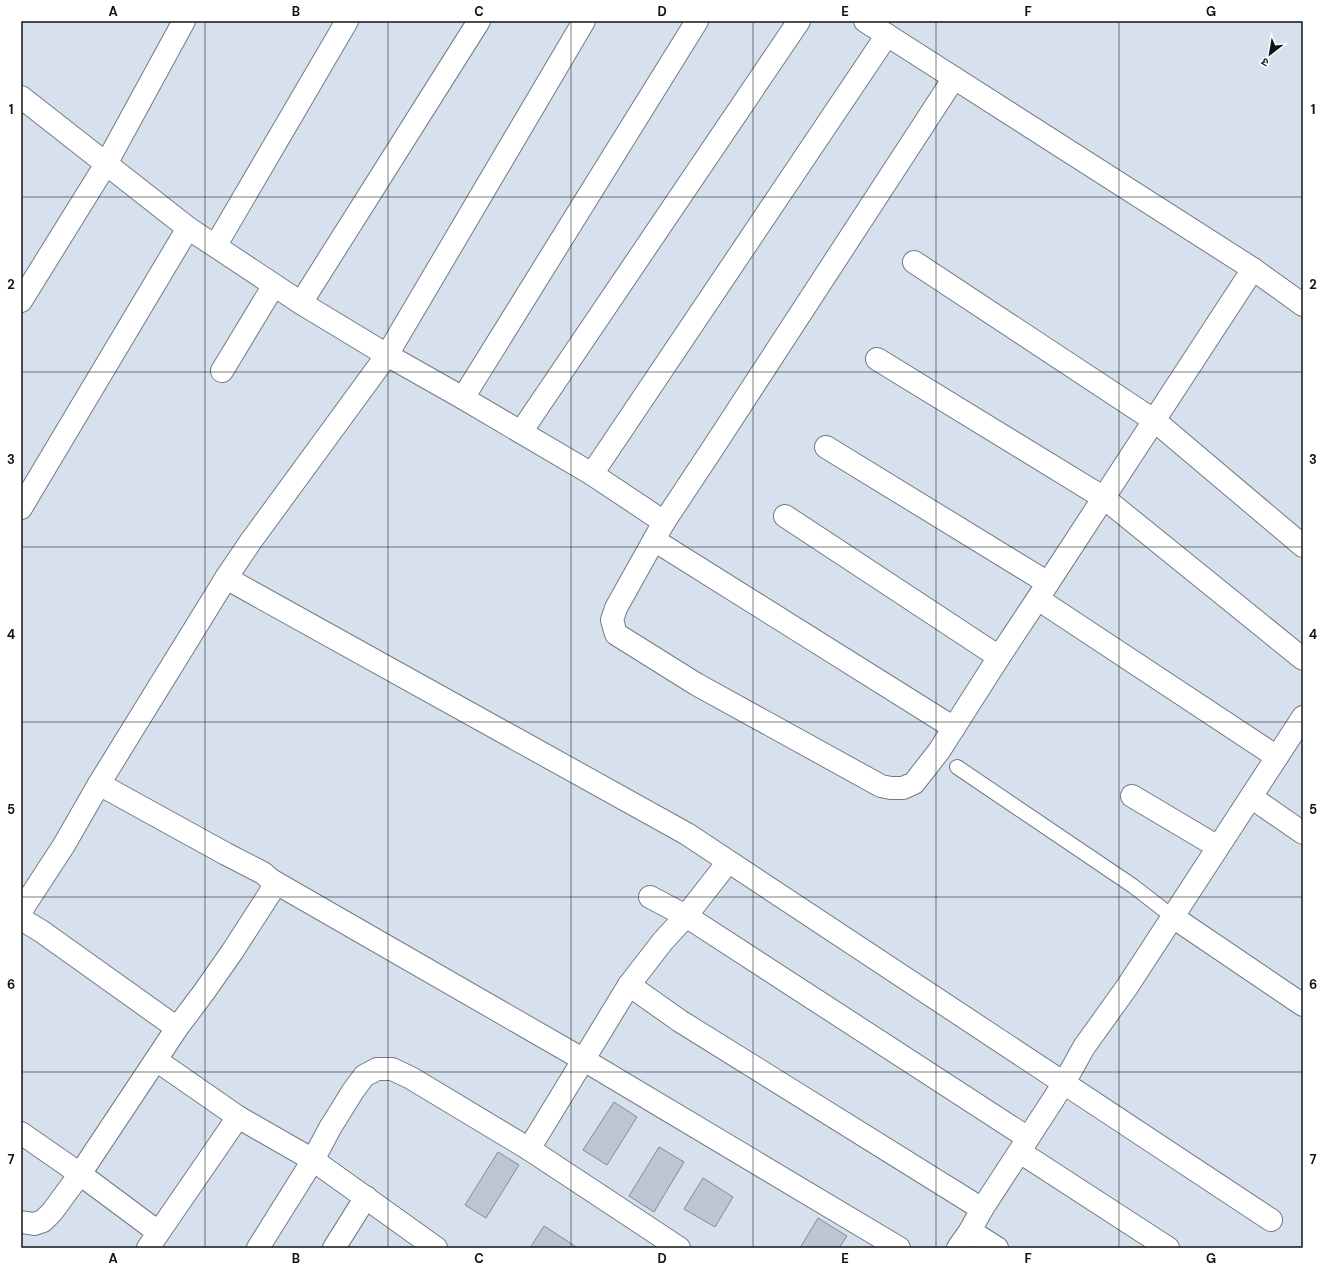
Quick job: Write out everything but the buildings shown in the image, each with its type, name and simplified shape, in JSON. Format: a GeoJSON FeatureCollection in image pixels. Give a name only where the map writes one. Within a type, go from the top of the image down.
{"type":"FeatureCollection","features":[{"type":"Feature","properties":{"kind":"street"},"geometry":{"type":"LineString","coordinates":[[21,301],[106,164],[184,21]]}},
{"type":"Feature","properties":{"kind":"street"},"geometry":{"type":"LineString","coordinates":[[216,245],[347,21]]}},
{"type":"Feature","properties":{"kind":"street"},"geometry":{"type":"LineString","coordinates":[[301,303],[479,21]]}},
{"type":"Feature","properties":{"kind":"street"},"geometry":{"type":"LineString","coordinates":[[21,911],[64,845],[99,784],[226,578],[387,355],[584,21]]}},
{"type":"Feature","properties":{"kind":"street"},"geometry":{"type":"LineString","coordinates":[[463,398],[697,21]]}},
{"type":"Feature","properties":{"kind":"street"},"geometry":{"type":"LineString","coordinates":[[521,432],[799,21]]}},
{"type":"Feature","properties":{"kind":"street"},"geometry":{"type":"LineString","coordinates":[[865,21],[1253,269],[1303,306]]}},
{"type":"Feature","properties":{"kind":"street"},"geometry":{"type":"LineString","coordinates":[[592,474],[887,35]]}},
{"type":"Feature","properties":{"kind":"street"},"geometry":{"type":"LineString","coordinates":[[954,78],[659,531],[616,608],[612,620],[616,634],[696,684],[881,786],[903,788],[914,783],[939,751],[1253,269]]}},
{"type":"Feature","properties":{"kind":"street"},"geometry":{"type":"LineString","coordinates":[[21,97],[188,228],[216,245],[301,303],[387,355],[592,474],[659,531],[954,728]]}},
{"type":"Feature","properties":{"kind":"street"},"geometry":{"type":"LineString","coordinates":[[21,508],[188,228]]}},
{"type":"Feature","properties":{"kind":"street"},"geometry":{"type":"LineString","coordinates":[[914,262],[1155,420],[1303,546]]}},
{"type":"Feature","properties":{"kind":"street"},"geometry":{"type":"LineString","coordinates":[[222,371],[274,284]]}},
{"type":"Feature","properties":{"kind":"street"},"geometry":{"type":"LineString","coordinates":[[877,359],[1104,498],[1303,659]]}},
{"type":"Feature","properties":{"kind":"street"},"geometry":{"type":"LineString","coordinates":[[826,447],[1043,591],[1277,757]]}},
{"type":"Feature","properties":{"kind":"street"},"geometry":{"type":"LineString","coordinates":[[785,516],[999,657]]}},
{"type":"Feature","properties":{"kind":"street"},"geometry":{"type":"LineString","coordinates":[[226,578],[687,834],[1271,1220]]}},
{"type":"Feature","properties":{"kind":"street"},"geometry":{"type":"LineString","coordinates":[[958,1248],[970,1231],[982,1208],[1064,1083],[1084,1047],[1127,987],[1303,717]]}},
{"type":"Feature","properties":{"kind":"street"},"geometry":{"type":"LineString","coordinates":[[99,784],[263,873],[271,880],[584,1060],[899,1248]]}},
{"type":"Feature","properties":{"kind":"street"},"geometry":{"type":"LineString","coordinates":[[1132,796],[1218,847]]}},
{"type":"Feature","properties":{"kind":"street"},"geometry":{"type":"LineString","coordinates":[[1251,797],[1303,833]]}},
{"type":"Feature","properties":{"kind":"street"},"geometry":{"type":"LineString","coordinates":[[529,1149],[629,985],[728,862]]}},
{"type":"Feature","properties":{"kind":"street"},"geometry":{"type":"LineString","coordinates":[[21,1222],[34,1224],[43,1221],[52,1212],[80,1174],[177,1028],[204,992],[267,900],[272,890],[271,880]]}},
{"type":"Feature","properties":{"kind":"street"},"geometry":{"type":"LineString","coordinates":[[650,897],[686,916],[1024,1145],[1168,1248]]}},
{"type":"Feature","properties":{"kind":"street"},"geometry":{"type":"LineString","coordinates":[[1173,917],[1303,1005]]}},
{"type":"Feature","properties":{"kind":"street"},"geometry":{"type":"LineString","coordinates":[[21,919],[41,931],[177,1028]]}},
{"type":"Feature","properties":{"kind":"street"},"geometry":{"type":"LineString","coordinates":[[629,985],[680,1021],[982,1208]]}},
{"type":"Feature","properties":{"kind":"street"},"geometry":{"type":"LineString","coordinates":[[156,1060],[238,1117],[313,1160],[436,1248]]}},
{"type":"Feature","properties":{"kind":"street"},"geometry":{"type":"LineString","coordinates":[[258,1248],[313,1160],[330,1128],[364,1076],[376,1069],[392,1069],[411,1078],[529,1149],[678,1248]]}},
{"type":"Feature","properties":{"kind":"street"},"geometry":{"type":"LineString","coordinates":[[21,1133],[80,1174],[153,1240],[238,1117]]}},
{"type":"Feature","properties":{"kind":"street"},"geometry":{"type":"LineString","coordinates":[[334,1248],[366,1197]]}},
{"type":"Feature","properties":{"kind":"street"},"geometry":{"type":"LineString","coordinates":[[970,1231],[997,1248]]}},
{"type":"Feature","properties":{"kind":"lane"},"geometry":{"type":"LineString","coordinates":[[957,767],[1133,886],[1173,917]]}}]}
